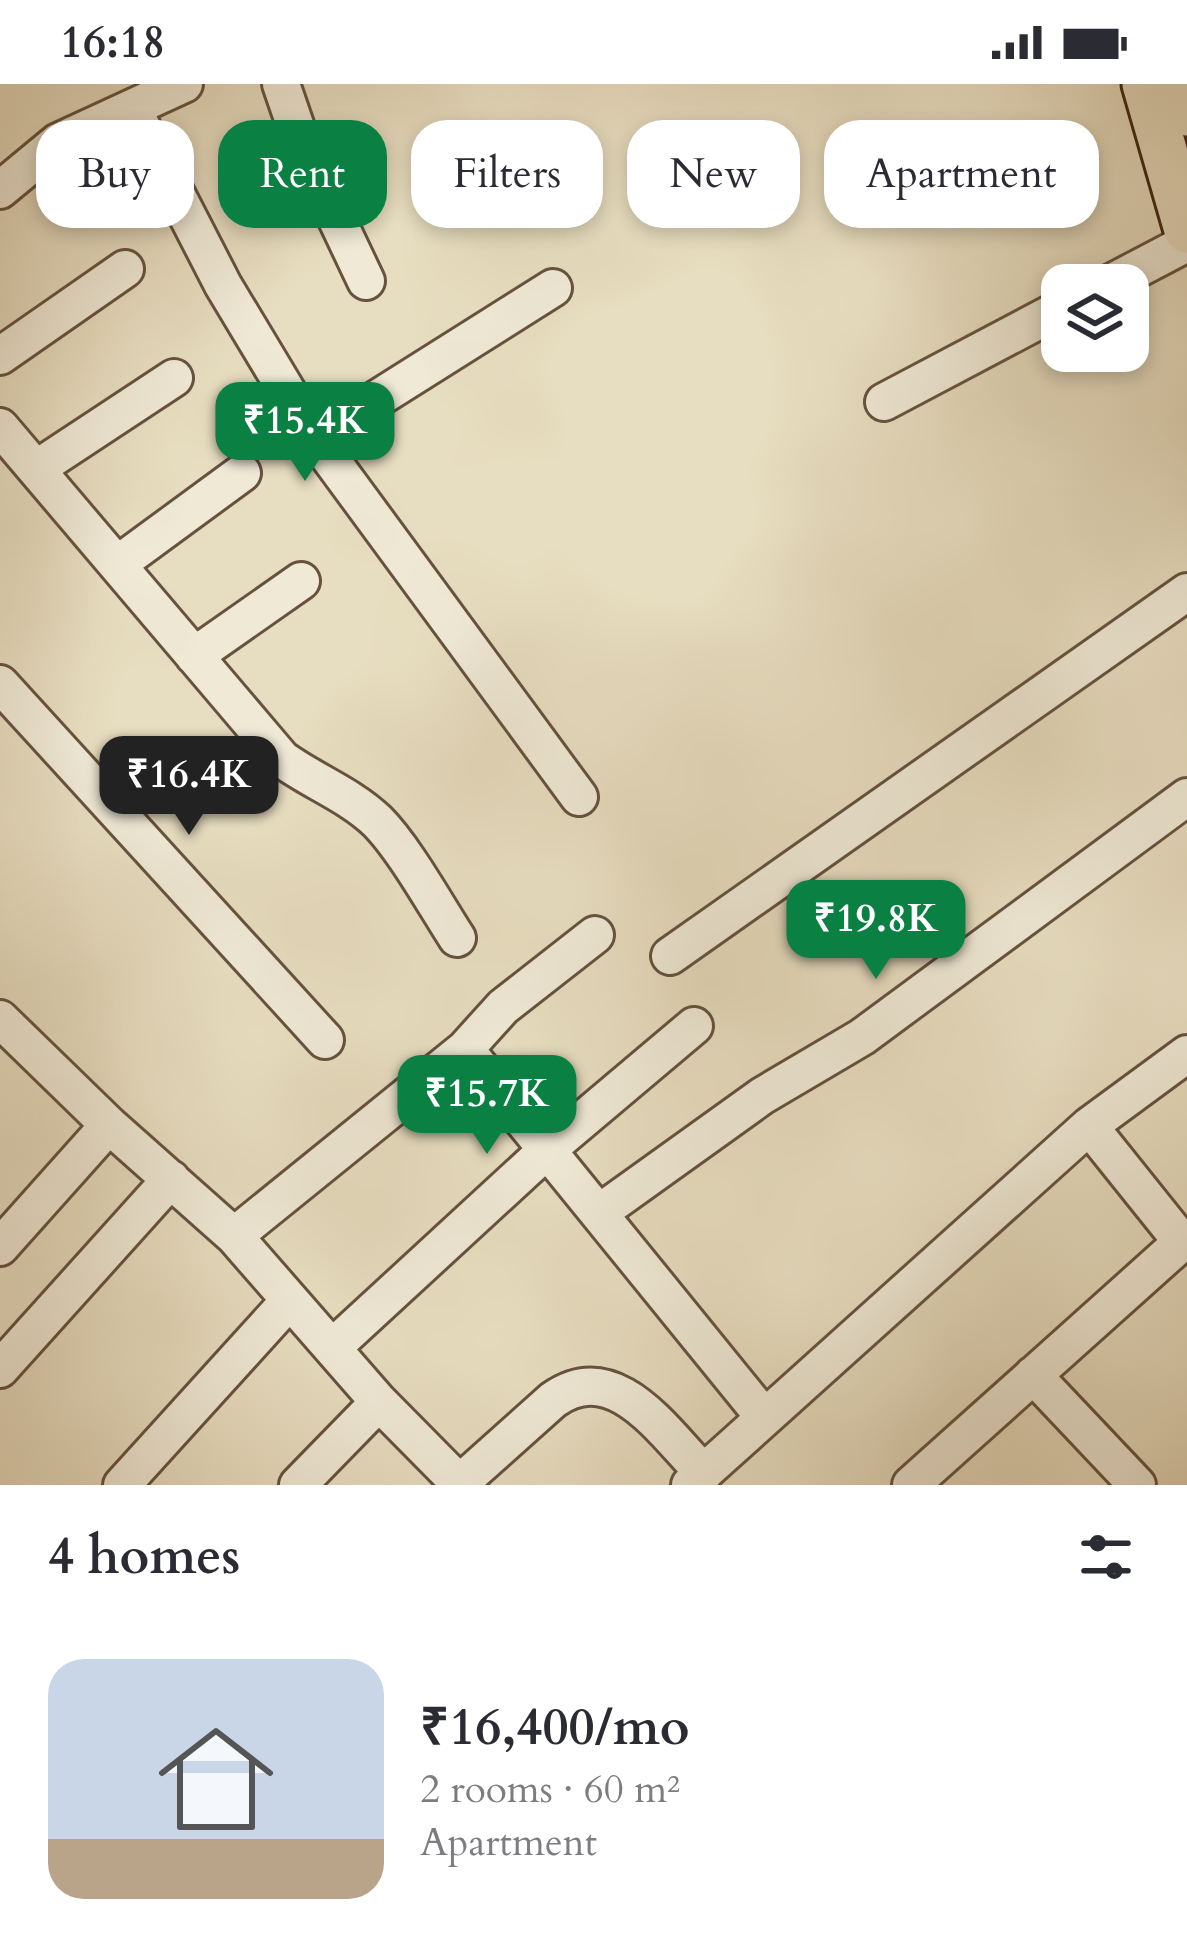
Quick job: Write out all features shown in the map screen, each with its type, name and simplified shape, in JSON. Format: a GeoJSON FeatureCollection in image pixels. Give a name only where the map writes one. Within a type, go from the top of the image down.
{"type":"FeatureCollection","features":[{"type":"Feature","properties":{"kind":"main road"},"geometry":{"type":"LineString","coordinates":[[1145,84],[1187,230]]}},
{"type":"Feature","properties":{"kind":"main road"},"geometry":{"type":"LineString","coordinates":[[1179,84],[1187,113]]}},
{"type":"Feature","properties":{"kind":"street"},"geometry":{"type":"LineString","coordinates":[[281,84],[303,148],[366,281]]}},
{"type":"Feature","properties":{"kind":"street"},"geometry":{"type":"LineString","coordinates":[[0,190],[58,142],[153,94],[223,285],[315,438],[579,797]]}},
{"type":"Feature","properties":{"kind":"street"},"geometry":{"type":"LineString","coordinates":[[1147,264],[1187,243]]}},
{"type":"Feature","properties":{"kind":"street"},"geometry":{"type":"LineString","coordinates":[[0,356],[125,269]]}},
{"type":"Feature","properties":{"kind":"street"},"geometry":{"type":"LineString","coordinates":[[315,438],[553,288]]}},
{"type":"Feature","properties":{"kind":"street"},"geometry":{"type":"LineString","coordinates":[[884,402],[1041,319]]}},
{"type":"Feature","properties":{"kind":"street"},"geometry":{"type":"LineString","coordinates":[[36,469],[174,378]]}},
{"type":"Feature","properties":{"kind":"street"},"geometry":{"type":"LineString","coordinates":[[0,427],[282,759],[380,824],[457,938]]}},
{"type":"Feature","properties":{"kind":"street"},"geometry":{"type":"LineString","coordinates":[[118,564],[242,473]]}},
{"type":"Feature","properties":{"kind":"street"},"geometry":{"type":"LineString","coordinates":[[194,656],[301,581]]}},
{"type":"Feature","properties":{"kind":"street"},"geometry":{"type":"LineString","coordinates":[[670,956],[1187,592]]}},
{"type":"Feature","properties":{"kind":"street"},"geometry":{"type":"LineString","coordinates":[[0,684],[325,1040]]}},
{"type":"Feature","properties":{"kind":"street"},"geometry":{"type":"LineString","coordinates":[[598,1213],[762,1096],[862,1036],[1187,797]]}},
{"type":"Feature","properties":{"kind":"street"},"geometry":{"type":"LineString","coordinates":[[234,1236],[465,1049],[503,1007],[595,935]]}},
{"type":"Feature","properties":{"kind":"street"},"geometry":{"type":"LineString","coordinates":[[332,1348],[548,1150],[694,1026]]}},
{"type":"Feature","properties":{"kind":"street"},"geometry":{"type":"LineString","coordinates":[[4,1032],[234,1236],[379,1402],[460,1485],[566,1390],[594,1384],[627,1396],[713,1476],[764,1417],[1089,1126],[1187,1054]]}},
{"type":"Feature","properties":{"kind":"street"},"geometry":{"type":"LineString","coordinates":[[465,1049],[764,1417]]}},
{"type":"Feature","properties":{"kind":"street"},"geometry":{"type":"LineString","coordinates":[[0,1247],[109,1124]]}},
{"type":"Feature","properties":{"kind":"street"},"geometry":{"type":"LineString","coordinates":[[920,1482],[1185,1241],[1089,1126]]}},
{"type":"Feature","properties":{"kind":"street"},"geometry":{"type":"LineString","coordinates":[[0,1369],[171,1179]]}},
{"type":"Feature","properties":{"kind":"street"},"geometry":{"type":"LineString","coordinates":[[122,1485],[290,1300]]}},
{"type":"Feature","properties":{"kind":"street"},"geometry":{"type":"LineString","coordinates":[[1033,1375],[1137,1485]]}},
{"type":"Feature","properties":{"kind":"street"},"geometry":{"type":"LineString","coordinates":[[298,1485],[379,1402]]}}]}
